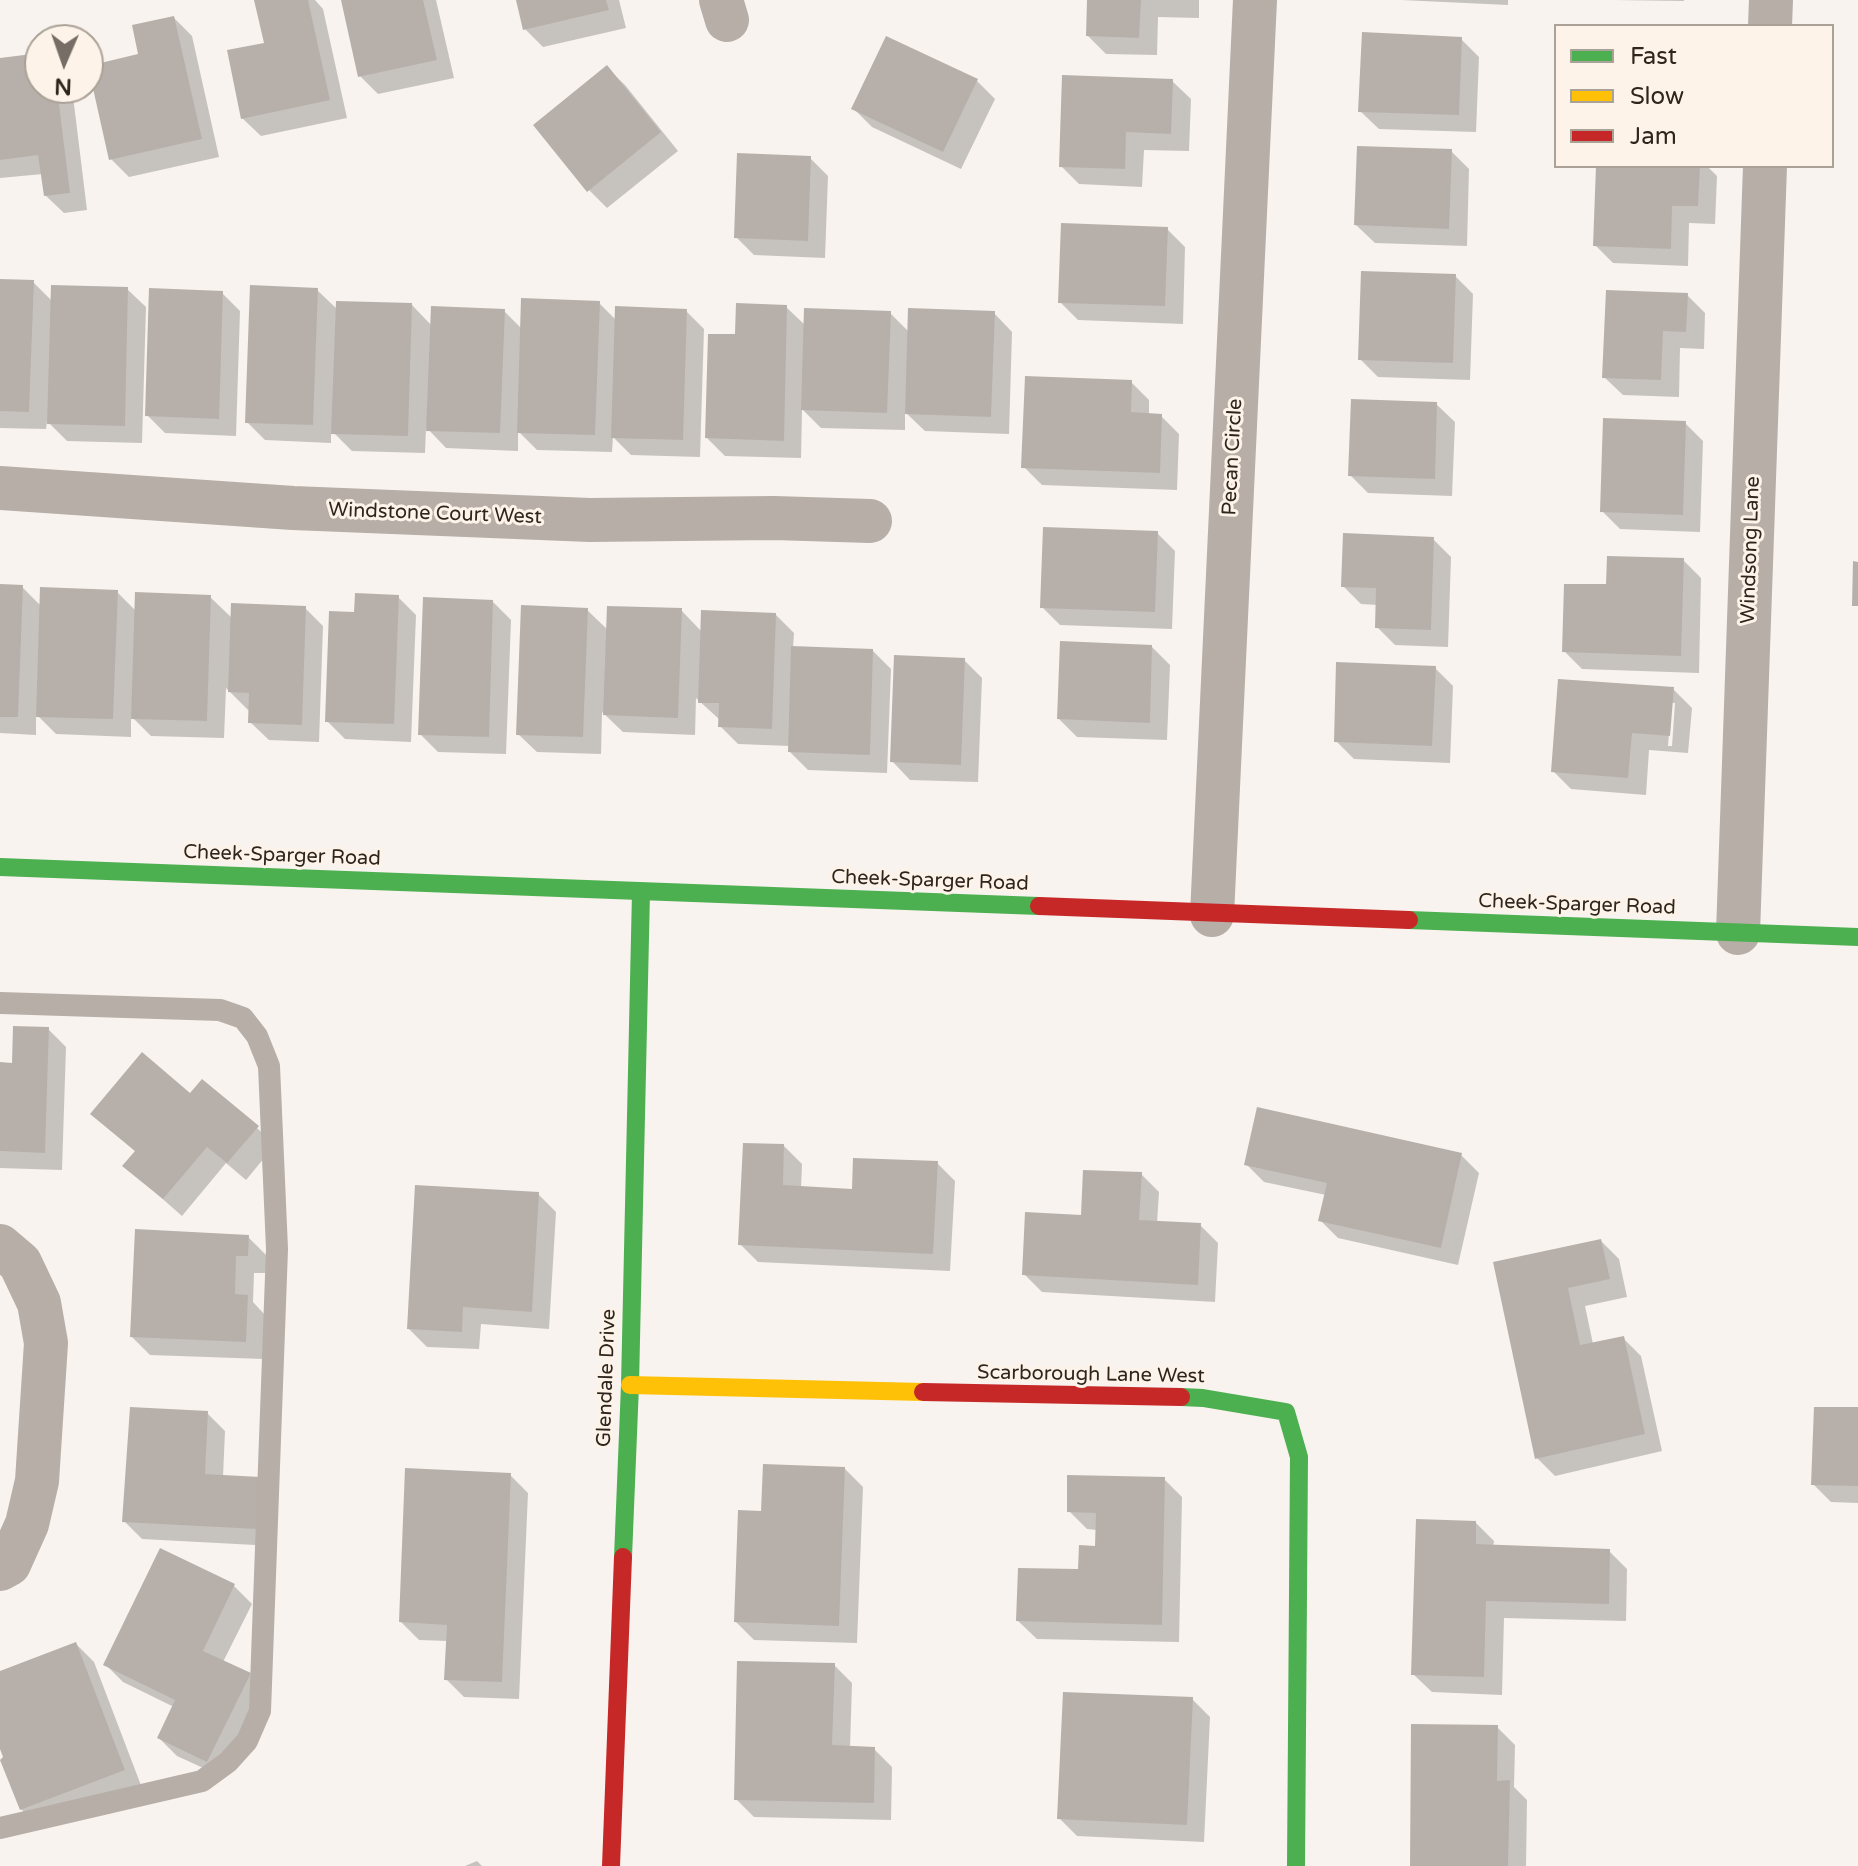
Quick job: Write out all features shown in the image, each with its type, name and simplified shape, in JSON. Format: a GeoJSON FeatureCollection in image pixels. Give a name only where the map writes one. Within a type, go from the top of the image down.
{"type":"FeatureCollection","features":[{"type":"Feature","properties":{"kind":"street","name":"Pecan Circle"},"geometry":{"type":"LineString","coordinates":[[1212,915],[1255,0]]}},
{"type":"Feature","properties":{"kind":"street"},"geometry":{"type":"LineString","coordinates":[[1770,24],[1771,0]]}},
{"type":"Feature","properties":{"kind":"street","name":"Windsong Lane"},"geometry":{"type":"LineString","coordinates":[[1738,933],[1765,168]]}},
{"type":"Feature","properties":{"kind":"street","name":"Windstone Court West"},"geometry":{"type":"LineString","coordinates":[[0,488],[293,508],[590,520],[774,518],[870,521]]}},
{"type":"Feature","properties":{"kind":"street","name":"Cheek-Sparger Road"},"geometry":{"type":"LineString","coordinates":[[0,867],[1858,937]]}},
{"type":"Feature","properties":{"kind":"street","name":"Glendale Drive"},"geometry":{"type":"LineString","coordinates":[[611,1866],[630,1385],[641,892]]}},
{"type":"Feature","properties":{"kind":"street"},"geometry":{"type":"LineString","coordinates":[[0,1246],[20,1263],[39,1303],[46,1343],[37,1481],[27,1524],[9,1564],[0,1569]]}},
{"type":"Feature","properties":{"kind":"street","name":"Scarborough Lane West"},"geometry":{"type":"LineString","coordinates":[[630,1385],[1203,1398],[1286,1412],[1299,1457],[1296,1866]]}},
{"type":"Feature","properties":{"kind":"lane"},"geometry":{"type":"LineString","coordinates":[[0,1003],[220,1010],[243,1018],[257,1036],[269,1066],[277,1249],[260,1711],[247,1741],[228,1762],[202,1781],[0,1828]]}},
{"type":"Feature","properties":{"kind":"building"},"geometry":{"type":"Polygon","coordinates":[[[254,0],[308,0],[330,100],[241,119],[227,50],[264,43],[254,0]]]}},
{"type":"Feature","properties":{"kind":"building"},"geometry":{"type":"Polygon","coordinates":[[[341,0],[423,0],[437,60],[358,77],[341,0]]]}},
{"type":"Feature","properties":{"kind":"building"},"geometry":{"type":"Polygon","coordinates":[[[516,0],[606,0],[609,10],[523,30],[516,0]]]}},
{"type":"Feature","properties":{"kind":"building"},"geometry":{"type":"Polygon","coordinates":[[[1087,0],[1141,0],[1139,38],[1086,36],[1087,0]]]}},
{"type":"Feature","properties":{"kind":"building"},"geometry":{"type":"Polygon","coordinates":[[[174,16],[202,139],[109,160],[96,104],[104,104],[104,62],[138,54],[132,25],[174,16]]]}},
{"type":"Feature","properties":{"kind":"building"},"geometry":{"type":"Polygon","coordinates":[[[1362,32],[1462,37],[1459,115],[1358,112],[1362,32]]]}},
{"type":"Feature","properties":{"kind":"building"},"geometry":{"type":"Polygon","coordinates":[[[886,36],[978,79],[943,152],[851,109],[886,36]]]}},
{"type":"Feature","properties":{"kind":"building"},"geometry":{"type":"Polygon","coordinates":[[[24,55],[24,104],[59,104],[70,193],[44,196],[38,155],[0,160],[0,58],[24,55]]]}},
{"type":"Feature","properties":{"kind":"building"},"geometry":{"type":"Polygon","coordinates":[[[607,65],[661,132],[587,192],[533,125],[607,65]]]}},
{"type":"Feature","properties":{"kind":"building"},"geometry":{"type":"Polygon","coordinates":[[[1062,75],[1173,79],[1171,134],[1126,132],[1125,169],[1059,167],[1062,75]]]}},
{"type":"Feature","properties":{"kind":"building"},"geometry":{"type":"Polygon","coordinates":[[[1357,146],[1452,149],[1449,229],[1354,225],[1357,146]]]}},
{"type":"Feature","properties":{"kind":"building"},"geometry":{"type":"Polygon","coordinates":[[[737,153],[811,156],[808,241],[734,238],[737,153]]]}},
{"type":"Feature","properties":{"kind":"building"},"geometry":{"type":"Polygon","coordinates":[[[1596,168],[1700,168],[1698,206],[1672,206],[1671,249],[1593,246],[1596,168]]]}},
{"type":"Feature","properties":{"kind":"building"},"geometry":{"type":"Polygon","coordinates":[[[1061,223],[1168,227],[1165,306],[1058,303],[1061,223]]]}},
{"type":"Feature","properties":{"kind":"building"},"geometry":{"type":"Polygon","coordinates":[[[1361,271],[1456,274],[1453,363],[1358,360],[1361,271]]]}},
{"type":"Feature","properties":{"kind":"building"},"geometry":{"type":"Polygon","coordinates":[[[0,279],[34,280],[29,412],[0,411],[0,279]]]}},
{"type":"Feature","properties":{"kind":"building"},"geometry":{"type":"Polygon","coordinates":[[[51,285],[128,287],[125,426],[47,424],[51,285]]]}},
{"type":"Feature","properties":{"kind":"building"},"geometry":{"type":"Polygon","coordinates":[[[250,285],[318,288],[313,425],[245,423],[250,285]]]}},
{"type":"Feature","properties":{"kind":"building"},"geometry":{"type":"Polygon","coordinates":[[[149,288],[223,291],[219,419],[145,416],[149,288]]]}},
{"type":"Feature","properties":{"kind":"building"},"geometry":{"type":"Polygon","coordinates":[[[1606,290],[1688,293],[1686,332],[1663,331],[1661,380],[1602,378],[1606,290]]]}},
{"type":"Feature","properties":{"kind":"building"},"geometry":{"type":"Polygon","coordinates":[[[521,298],[600,301],[595,435],[517,433],[521,298]]]}},
{"type":"Feature","properties":{"kind":"building"},"geometry":{"type":"Polygon","coordinates":[[[336,301],[412,303],[408,436],[331,434],[336,301]]]}},
{"type":"Feature","properties":{"kind":"building"},"geometry":{"type":"Polygon","coordinates":[[[736,303],[787,305],[784,441],[705,438],[708,334],[735,334],[736,303]]]}},
{"type":"Feature","properties":{"kind":"building"},"geometry":{"type":"Polygon","coordinates":[[[431,306],[505,309],[500,433],[426,431],[431,306]]]}},
{"type":"Feature","properties":{"kind":"building"},"geometry":{"type":"Polygon","coordinates":[[[615,306],[687,309],[683,440],[611,438],[615,306]]]}},
{"type":"Feature","properties":{"kind":"building"},"geometry":{"type":"Polygon","coordinates":[[[804,308],[891,311],[887,413],[801,410],[804,308]]]}},
{"type":"Feature","properties":{"kind":"building"},"geometry":{"type":"Polygon","coordinates":[[[908,308],[995,311],[991,417],[905,414],[908,308]]]}},
{"type":"Feature","properties":{"kind":"building"},"geometry":{"type":"Polygon","coordinates":[[[1025,376],[1132,380],[1131,412],[1162,414],[1160,473],[1021,468],[1025,376]]]}},
{"type":"Feature","properties":{"kind":"building"},"geometry":{"type":"Polygon","coordinates":[[[1351,399],[1437,402],[1435,479],[1348,476],[1351,399]]]}},
{"type":"Feature","properties":{"kind":"building"},"geometry":{"type":"Polygon","coordinates":[[[1603,418],[1686,421],[1683,515],[1600,512],[1603,418]]]}},
{"type":"Feature","properties":{"kind":"building"},"geometry":{"type":"Polygon","coordinates":[[[1043,527],[1158,531],[1155,612],[1040,608],[1043,527]]]}},
{"type":"Feature","properties":{"kind":"building"},"geometry":{"type":"Polygon","coordinates":[[[1343,533],[1434,537],[1431,630],[1375,628],[1376,588],[1341,587],[1343,533]]]}},
{"type":"Feature","properties":{"kind":"building"},"geometry":{"type":"Polygon","coordinates":[[[1607,556],[1684,558],[1681,656],[1562,652],[1564,584],[1606,584],[1607,556]]]}},
{"type":"Feature","properties":{"kind":"building"},"geometry":{"type":"Polygon","coordinates":[[[1853,561],[1858,562],[1858,606],[1852,606],[1853,561]]]}},
{"type":"Feature","properties":{"kind":"building"},"geometry":{"type":"Polygon","coordinates":[[[0,584],[23,585],[18,717],[0,717],[0,584]]]}},
{"type":"Feature","properties":{"kind":"building"},"geometry":{"type":"Polygon","coordinates":[[[40,587],[118,590],[113,719],[36,717],[40,587]]]}},
{"type":"Feature","properties":{"kind":"building"},"geometry":{"type":"Polygon","coordinates":[[[135,592],[211,595],[207,721],[131,719],[135,592]]]}},
{"type":"Feature","properties":{"kind":"building"},"geometry":{"type":"Polygon","coordinates":[[[355,593],[399,595],[394,724],[325,722],[329,611],[354,612],[355,593]]]}},
{"type":"Feature","properties":{"kind":"building"},"geometry":{"type":"Polygon","coordinates":[[[423,597],[493,600],[489,737],[418,735],[423,597]]]}},
{"type":"Feature","properties":{"kind":"building"},"geometry":{"type":"Polygon","coordinates":[[[231,603],[306,606],[302,725],[248,723],[249,693],[228,692],[231,603]]]}},
{"type":"Feature","properties":{"kind":"building"},"geometry":{"type":"Polygon","coordinates":[[[521,605],[588,608],[583,737],[516,735],[521,605]]]}},
{"type":"Feature","properties":{"kind":"building"},"geometry":{"type":"Polygon","coordinates":[[[607,606],[682,608],[678,718],[603,715],[607,606]]]}},
{"type":"Feature","properties":{"kind":"building"},"geometry":{"type":"Polygon","coordinates":[[[701,610],[776,613],[772,729],[718,727],[719,703],[698,703],[701,610]]]}},
{"type":"Feature","properties":{"kind":"building"},"geometry":{"type":"Polygon","coordinates":[[[1060,641],[1152,645],[1150,723],[1057,719],[1060,641]]]}},
{"type":"Feature","properties":{"kind":"building"},"geometry":{"type":"Polygon","coordinates":[[[791,646],[873,649],[870,755],[788,752],[791,646]]]}},
{"type":"Feature","properties":{"kind":"building"},"geometry":{"type":"Polygon","coordinates":[[[894,655],[965,658],[961,765],[890,762],[894,655]]]}},
{"type":"Feature","properties":{"kind":"building"},"geometry":{"type":"Polygon","coordinates":[[[1336,662],[1436,666],[1432,746],[1334,742],[1336,662]]]}},
{"type":"Feature","properties":{"kind":"building"},"geometry":{"type":"Polygon","coordinates":[[[1558,679],[1674,687],[1670,736],[1632,733],[1628,778],[1551,772],[1558,679]]]}},
{"type":"Feature","properties":{"kind":"building"},"geometry":{"type":"Polygon","coordinates":[[[13,1026],[49,1027],[45,1153],[0,1151],[0,1062],[12,1063],[13,1026]]]}},
{"type":"Feature","properties":{"kind":"building"},"geometry":{"type":"Polygon","coordinates":[[[142,1052],[190,1093],[202,1079],[259,1126],[227,1163],[207,1147],[163,1199],[122,1166],[135,1151],[90,1114],[142,1052]]]}},
{"type":"Feature","properties":{"kind":"building"},"geometry":{"type":"Polygon","coordinates":[[[1257,1107],[1462,1153],[1441,1248],[1318,1221],[1327,1183],[1244,1165],[1257,1107]]]}},
{"type":"Feature","properties":{"kind":"building"},"geometry":{"type":"Polygon","coordinates":[[[743,1143],[784,1144],[783,1185],[852,1189],[853,1158],[938,1161],[933,1254],[738,1245],[743,1143]]]}},
{"type":"Feature","properties":{"kind":"building"},"geometry":{"type":"Polygon","coordinates":[[[1083,1170],[1142,1172],[1139,1220],[1201,1223],[1198,1285],[1022,1275],[1025,1212],[1081,1215],[1083,1170]]]}},
{"type":"Feature","properties":{"kind":"building"},"geometry":{"type":"Polygon","coordinates":[[[415,1185],[539,1192],[532,1312],[463,1307],[462,1332],[407,1329],[415,1185]]]}},
{"type":"Feature","properties":{"kind":"building"},"geometry":{"type":"Polygon","coordinates":[[[135,1229],[249,1235],[248,1256],[236,1256],[235,1294],[248,1295],[246,1342],[130,1337],[135,1229]]]}},
{"type":"Feature","properties":{"kind":"building"},"geometry":{"type":"Polygon","coordinates":[[[1601,1239],[1610,1279],[1568,1288],[1580,1345],[1624,1336],[1645,1434],[1535,1459],[1493,1262],[1601,1239]]]}},
{"type":"Feature","properties":{"kind":"building"},"geometry":{"type":"Polygon","coordinates":[[[130,1407],[208,1411],[205,1474],[260,1477],[257,1529],[122,1522],[130,1407]]]}},
{"type":"Feature","properties":{"kind":"building"},"geometry":{"type":"Polygon","coordinates":[[[1814,1407],[1858,1407],[1858,1486],[1811,1485],[1814,1407]]]}},
{"type":"Feature","properties":{"kind":"building"},"geometry":{"type":"Polygon","coordinates":[[[763,1464],[845,1467],[839,1626],[734,1622],[738,1510],[761,1511],[763,1464]]]}},
{"type":"Feature","properties":{"kind":"building"},"geometry":{"type":"Polygon","coordinates":[[[405,1468],[511,1473],[502,1682],[444,1680],[447,1625],[399,1622],[405,1468]]]}},
{"type":"Feature","properties":{"kind":"building"},"geometry":{"type":"Polygon","coordinates":[[[1067,1475],[1165,1477],[1162,1625],[1016,1621],[1018,1568],[1078,1569],[1079,1545],[1095,1546],[1096,1513],[1067,1512],[1067,1475]]]}},
{"type":"Feature","properties":{"kind":"building"},"geometry":{"type":"Polygon","coordinates":[[[1416,1519],[1476,1521],[1476,1544],[1610,1549],[1609,1604],[1486,1601],[1484,1677],[1411,1675],[1416,1519]]]}},
{"type":"Feature","properties":{"kind":"building"},"geometry":{"type":"Polygon","coordinates":[[[160,1548],[235,1584],[203,1651],[251,1673],[207,1762],[157,1738],[175,1700],[103,1665],[160,1548]]]}},
{"type":"Feature","properties":{"kind":"building"},"geometry":{"type":"Polygon","coordinates":[[[76,1642],[125,1770],[20,1810],[0,1760],[3,1757],[0,1749],[0,1671],[76,1642]]]}},
{"type":"Feature","properties":{"kind":"building"},"geometry":{"type":"Polygon","coordinates":[[[737,1661],[835,1663],[832,1745],[875,1747],[874,1803],[734,1800],[737,1661]]]}},
{"type":"Feature","properties":{"kind":"building"},"geometry":{"type":"Polygon","coordinates":[[[1063,1692],[1193,1697],[1187,1825],[1057,1819],[1063,1692]]]}},
{"type":"Feature","properties":{"kind":"building"},"geometry":{"type":"Polygon","coordinates":[[[1411,1724],[1498,1725],[1497,1781],[1510,1780],[1508,1866],[1410,1866],[1411,1724]]]}},
{"type":"Feature","properties":{"kind":"traffic: fast"},"geometry":{"type":"LineString","coordinates":[[0,867],[1039,906]]}},
{"type":"Feature","properties":{"kind":"traffic: fast"},"geometry":{"type":"LineString","coordinates":[[623,1557],[641,892]]}},
{"type":"Feature","properties":{"kind":"traffic: fast"},"geometry":{"type":"LineString","coordinates":[[1409,920],[1858,937]]}},
{"type":"Feature","properties":{"kind":"traffic: fast"},"geometry":{"type":"LineString","coordinates":[[1181,1397],[1286,1412],[1299,1457],[1296,1866]]}},
{"type":"Feature","properties":{"kind":"traffic: slow"},"geometry":{"type":"LineString","coordinates":[[630,1385],[923,1392]]}},
{"type":"Feature","properties":{"kind":"traffic: jam"},"geometry":{"type":"LineString","coordinates":[[1039,906],[1409,920]]}},
{"type":"Feature","properties":{"kind":"traffic: jam"},"geometry":{"type":"LineString","coordinates":[[923,1392],[1181,1397]]}},
{"type":"Feature","properties":{"kind":"traffic: jam"},"geometry":{"type":"LineString","coordinates":[[611,1866],[623,1557]]}}]}
